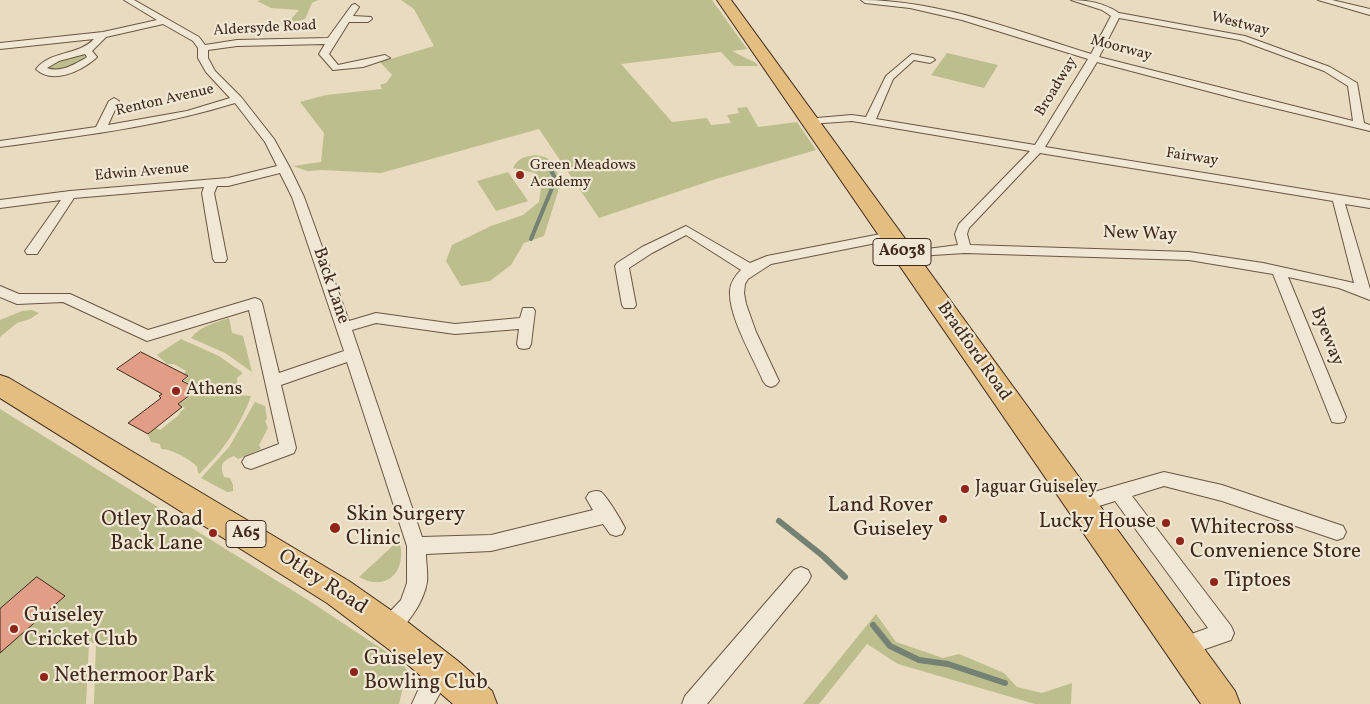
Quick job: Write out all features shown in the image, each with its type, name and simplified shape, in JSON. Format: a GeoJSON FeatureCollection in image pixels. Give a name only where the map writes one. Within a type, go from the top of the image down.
{"type":"FeatureCollection","features":[{"type":"Feature","properties":{"kind":"main road","name":"Bradford Road"},"geometry":{"type":"LineString","coordinates":[[724,0],[1222,704]]}},
{"type":"Feature","properties":{"kind":"main road","name":"Otley Road"},"geometry":{"type":"LineString","coordinates":[[0,384],[338,592],[389,627],[443,670],[479,704]]}},
{"type":"Feature","properties":{"kind":"street","name":"Back Lane"},"geometry":{"type":"LineString","coordinates":[[128,0],[192,35],[203,48],[203,58],[211,72],[237,99],[267,137],[284,168],[301,206],[344,327],[416,546],[417,583],[408,606],[389,627]]}},
{"type":"Feature","properties":{"kind":"street","name":"Moorway"},"geometry":{"type":"LineString","coordinates":[[865,0],[892,1],[931,10],[999,28],[1094,58],[1370,128]]}},
{"type":"Feature","properties":{"kind":"street"},"geometry":{"type":"LineString","coordinates":[[931,10],[942,0]]}},
{"type":"Feature","properties":{"kind":"street","name":"Westway"},"geometry":{"type":"LineString","coordinates":[[1075,0],[1105,8],[1116,15],[1242,38],[1332,71],[1353,85],[1359,126]]}},
{"type":"Feature","properties":{"kind":"street"},"geometry":{"type":"LineString","coordinates":[[1322,0],[1370,12]]}},
{"type":"Feature","properties":{"kind":"street","name":"Aldersyde Road"},"geometry":{"type":"LineString","coordinates":[[203,48],[230,43],[331,41],[355,7]]}},
{"type":"Feature","properties":{"kind":"street","name":"Broadway"},"geometry":{"type":"LineString","coordinates":[[965,249],[961,234],[963,227],[1038,149],[1094,58],[1116,15]]}},
{"type":"Feature","properties":{"kind":"street"},"geometry":{"type":"LineString","coordinates":[[348,19],[368,19]]}},
{"type":"Feature","properties":{"kind":"street"},"geometry":{"type":"LineString","coordinates":[[0,46],[102,35],[164,21]]}},
{"type":"Feature","properties":{"kind":"street"},"geometry":{"type":"LineString","coordinates":[[87,51],[102,35]]}},
{"type":"Feature","properties":{"kind":"street"},"geometry":{"type":"LineString","coordinates":[[331,41],[324,54],[336,68]]}},
{"type":"Feature","properties":{"kind":"street"},"geometry":{"type":"LineString","coordinates":[[870,120],[889,78],[912,57],[930,60]]}},
{"type":"Feature","properties":{"kind":"street"},"geometry":{"type":"LineString","coordinates":[[327,76],[336,68],[385,58]]}},
{"type":"Feature","properties":{"kind":"street","name":"Renton Avenue"},"geometry":{"type":"LineString","coordinates":[[0,144],[175,117],[237,99]]}},
{"type":"Feature","properties":{"kind":"street","name":"Renton Avenue"},"geometry":{"type":"LineString","coordinates":[[100,130],[114,101]]}},
{"type":"Feature","properties":{"kind":"street","name":"Fairway"},"geometry":{"type":"LineString","coordinates":[[808,121],[852,118],[870,120],[1370,204]]}},
{"type":"Feature","properties":{"kind":"street","name":"Edwin Avenue"},"geometry":{"type":"LineString","coordinates":[[0,204],[70,195],[238,181],[284,168]]}},
{"type":"Feature","properties":{"kind":"street"},"geometry":{"type":"LineString","coordinates":[[212,184],[208,194],[220,259]]}},
{"type":"Feature","properties":{"kind":"street"},"geometry":{"type":"LineString","coordinates":[[32,251],[70,195]]}},
{"type":"Feature","properties":{"kind":"street"},"geometry":{"type":"LineString","coordinates":[[1338,199],[1367,293]]}},
{"type":"Feature","properties":{"kind":"street"},"geometry":{"type":"LineString","coordinates":[[629,305],[622,266],[647,250],[686,230],[749,269]]}},
{"type":"Feature","properties":{"kind":"street"},"geometry":{"type":"LineString","coordinates":[[771,381],[738,306],[737,286],[749,269],[767,260],[891,236]]}},
{"type":"Feature","properties":{"kind":"street","name":"New Way"},"geometry":{"type":"LineString","coordinates":[[904,256],[933,251],[965,249],[1189,256],[1214,258],[1279,271],[1367,293]]}},
{"type":"Feature","properties":{"kind":"street","name":"Byeway"},"geometry":{"type":"LineString","coordinates":[[1279,271],[1338,417]]}},
{"type":"Feature","properties":{"kind":"street"},"geometry":{"type":"LineString","coordinates":[[0,291],[17,299],[65,297],[146,336],[256,303],[288,448],[251,462]]}},
{"type":"Feature","properties":{"kind":"street"},"geometry":{"type":"LineString","coordinates":[[344,327],[376,318],[454,329],[527,317],[524,344]]}},
{"type":"Feature","properties":{"kind":"street"},"geometry":{"type":"LineString","coordinates":[[274,381],[353,354]]}},
{"type":"Feature","properties":{"kind":"street"},"geometry":{"type":"LineString","coordinates":[[1080,504],[1164,479],[1222,493],[1337,532]]}},
{"type":"Feature","properties":{"kind":"street"},"geometry":{"type":"LineString","coordinates":[[1119,492],[1224,633],[1182,647]]}},
{"type":"Feature","properties":{"kind":"street"},"geometry":{"type":"LineString","coordinates":[[416,546],[491,543],[611,522],[595,498]]}},
{"type":"Feature","properties":{"kind":"street"},"geometry":{"type":"LineString","coordinates":[[693,704],[801,576]]}},
{"type":"Feature","properties":{"kind":"street"},"geometry":{"type":"LineString","coordinates":[[423,704],[430,688],[443,670]]}},
{"type":"Feature","properties":{"kind":"green space"},"geometry":{"type":"Polygon","coordinates":[[[318,0],[312,3],[305,19],[287,24],[299,10],[271,8],[257,1],[318,0]]]}},
{"type":"Feature","properties":{"kind":"green space"},"geometry":{"type":"Polygon","coordinates":[[[401,0],[712,0],[747,49],[732,51],[756,63],[758,66],[734,66],[721,52],[621,64],[672,122],[707,118],[711,125],[731,123],[727,115],[739,113],[737,108],[747,107],[758,127],[797,122],[816,150],[716,179],[599,218],[539,129],[381,173],[307,171],[293,166],[321,162],[324,133],[300,102],[326,95],[382,89],[380,85],[386,83],[392,75],[380,62],[434,46],[414,9],[401,0]]]}},
{"type":"Feature","properties":{"kind":"green space"},"geometry":{"type":"Polygon","coordinates":[[[84,53],[87,56],[74,65],[58,70],[48,69],[56,61],[84,53]]]}},
{"type":"Feature","properties":{"kind":"green space"},"geometry":{"type":"Polygon","coordinates":[[[947,53],[998,65],[984,88],[931,75],[947,53]]]}},
{"type":"Feature","properties":{"kind":"green space"},"geometry":{"type":"Polygon","coordinates":[[[535,155],[550,160],[561,182],[544,236],[524,243],[511,265],[490,281],[461,286],[446,261],[452,245],[491,226],[523,215],[539,202],[541,188],[535,173],[513,168],[522,158],[535,155]]]}},
{"type":"Feature","properties":{"kind":"green space"},"geometry":{"type":"Polygon","coordinates":[[[508,172],[528,201],[496,211],[477,181],[508,172]]]}},
{"type":"Feature","properties":{"kind":"green space"},"geometry":{"type":"Polygon","coordinates":[[[32,310],[39,313],[30,319],[17,323],[0,337],[0,320],[22,311],[32,310]]]}},
{"type":"Feature","properties":{"kind":"green space"},"geometry":{"type":"Polygon","coordinates":[[[229,318],[232,333],[243,336],[252,372],[225,353],[191,338],[203,328],[229,318]]]}},
{"type":"Feature","properties":{"kind":"green space"},"geometry":{"type":"Polygon","coordinates":[[[181,339],[219,356],[243,373],[237,378],[239,395],[251,396],[242,418],[230,438],[199,474],[195,464],[175,452],[161,449],[160,444],[151,442],[148,435],[156,428],[160,430],[180,414],[185,408],[179,404],[202,388],[184,381],[189,377],[184,374],[186,371],[174,364],[167,364],[157,355],[181,339]]]}},
{"type":"Feature","properties":{"kind":"green space"},"geometry":{"type":"Polygon","coordinates":[[[255,402],[265,406],[267,419],[265,421],[268,428],[259,445],[261,449],[238,459],[234,456],[224,462],[222,469],[224,477],[230,478],[233,485],[233,491],[227,492],[201,478],[229,447],[255,402]]]}},
{"type":"Feature","properties":{"kind":"green space"},"geometry":{"type":"Polygon","coordinates":[[[0,409],[308,600],[400,661],[407,670],[399,704],[94,704],[96,643],[89,643],[86,704],[0,704],[0,409]]]}},
{"type":"Feature","properties":{"kind":"green space"},"geometry":{"type":"Polygon","coordinates":[[[399,540],[401,561],[393,576],[379,582],[359,577],[399,540]]]}},
{"type":"Feature","properties":{"kind":"green space"},"geometry":{"type":"Polygon","coordinates":[[[876,614],[896,642],[943,658],[959,654],[1004,673],[1017,687],[1042,693],[1072,683],[1071,704],[1035,704],[898,664],[867,644],[819,704],[803,704],[876,614]]]}},
{"type":"Feature","properties":{"kind":"building","name":"Athens"},"geometry":{"type":"Polygon","coordinates":[[[141,352],[188,376],[182,381],[198,389],[178,404],[182,407],[148,434],[128,423],[161,398],[159,396],[162,394],[117,369],[141,352]]]}},
{"type":"Feature","properties":{"kind":"building","name":"Guiseley Cricket Club"},"geometry":{"type":"Polygon","coordinates":[[[37,577],[65,596],[0,653],[0,609],[37,577]]]}},
{"type":"Feature","properties":{"kind":"waterway"},"geometry":{"type":"LineString","coordinates":[[531,239],[552,188],[554,176],[548,165]]}},
{"type":"Feature","properties":{"kind":"waterway"},"geometry":{"type":"LineString","coordinates":[[779,521],[823,556],[845,577]]}},
{"type":"Feature","properties":{"kind":"waterway"},"geometry":{"type":"LineString","coordinates":[[873,625],[890,646],[919,660],[948,664],[1005,683]]}},
{"type":"Feature","properties":{"kind":"place","name":"Green Meadows Academy"},"geometry":{"type":"Point","coordinates":[520,175]}},
{"type":"Feature","properties":{"kind":"place","name":"Athens"},"geometry":{"type":"Point","coordinates":[176,391]}},
{"type":"Feature","properties":{"kind":"place","name":"Jaguar Guiseley"},"geometry":{"type":"Point","coordinates":[965,489]}},
{"type":"Feature","properties":{"kind":"place","name":"Land Rover Guiseley"},"geometry":{"type":"Point","coordinates":[943,519]}},
{"type":"Feature","properties":{"kind":"place","name":"Lucky House"},"geometry":{"type":"Point","coordinates":[1166,523]}},
{"type":"Feature","properties":{"kind":"place","name":"Skin Surgery Clinic"},"geometry":{"type":"Point","coordinates":[335,528]}},
{"type":"Feature","properties":{"kind":"place","name":"Otley Road Back Lane"},"geometry":{"type":"Point","coordinates":[213,533]}},
{"type":"Feature","properties":{"kind":"place","name":"Whitecross Convenience Store"},"geometry":{"type":"Point","coordinates":[1180,541]}},
{"type":"Feature","properties":{"kind":"place","name":"Tiptoes"},"geometry":{"type":"Point","coordinates":[1214,582]}},
{"type":"Feature","properties":{"kind":"place","name":"Guiseley Cricket Club"},"geometry":{"type":"Point","coordinates":[14,629]}},
{"type":"Feature","properties":{"kind":"place","name":"Guiseley Bowling Club"},"geometry":{"type":"Point","coordinates":[354,672]}},
{"type":"Feature","properties":{"kind":"place","name":"Nethermoor Park"},"geometry":{"type":"Point","coordinates":[44,677]}}]}
